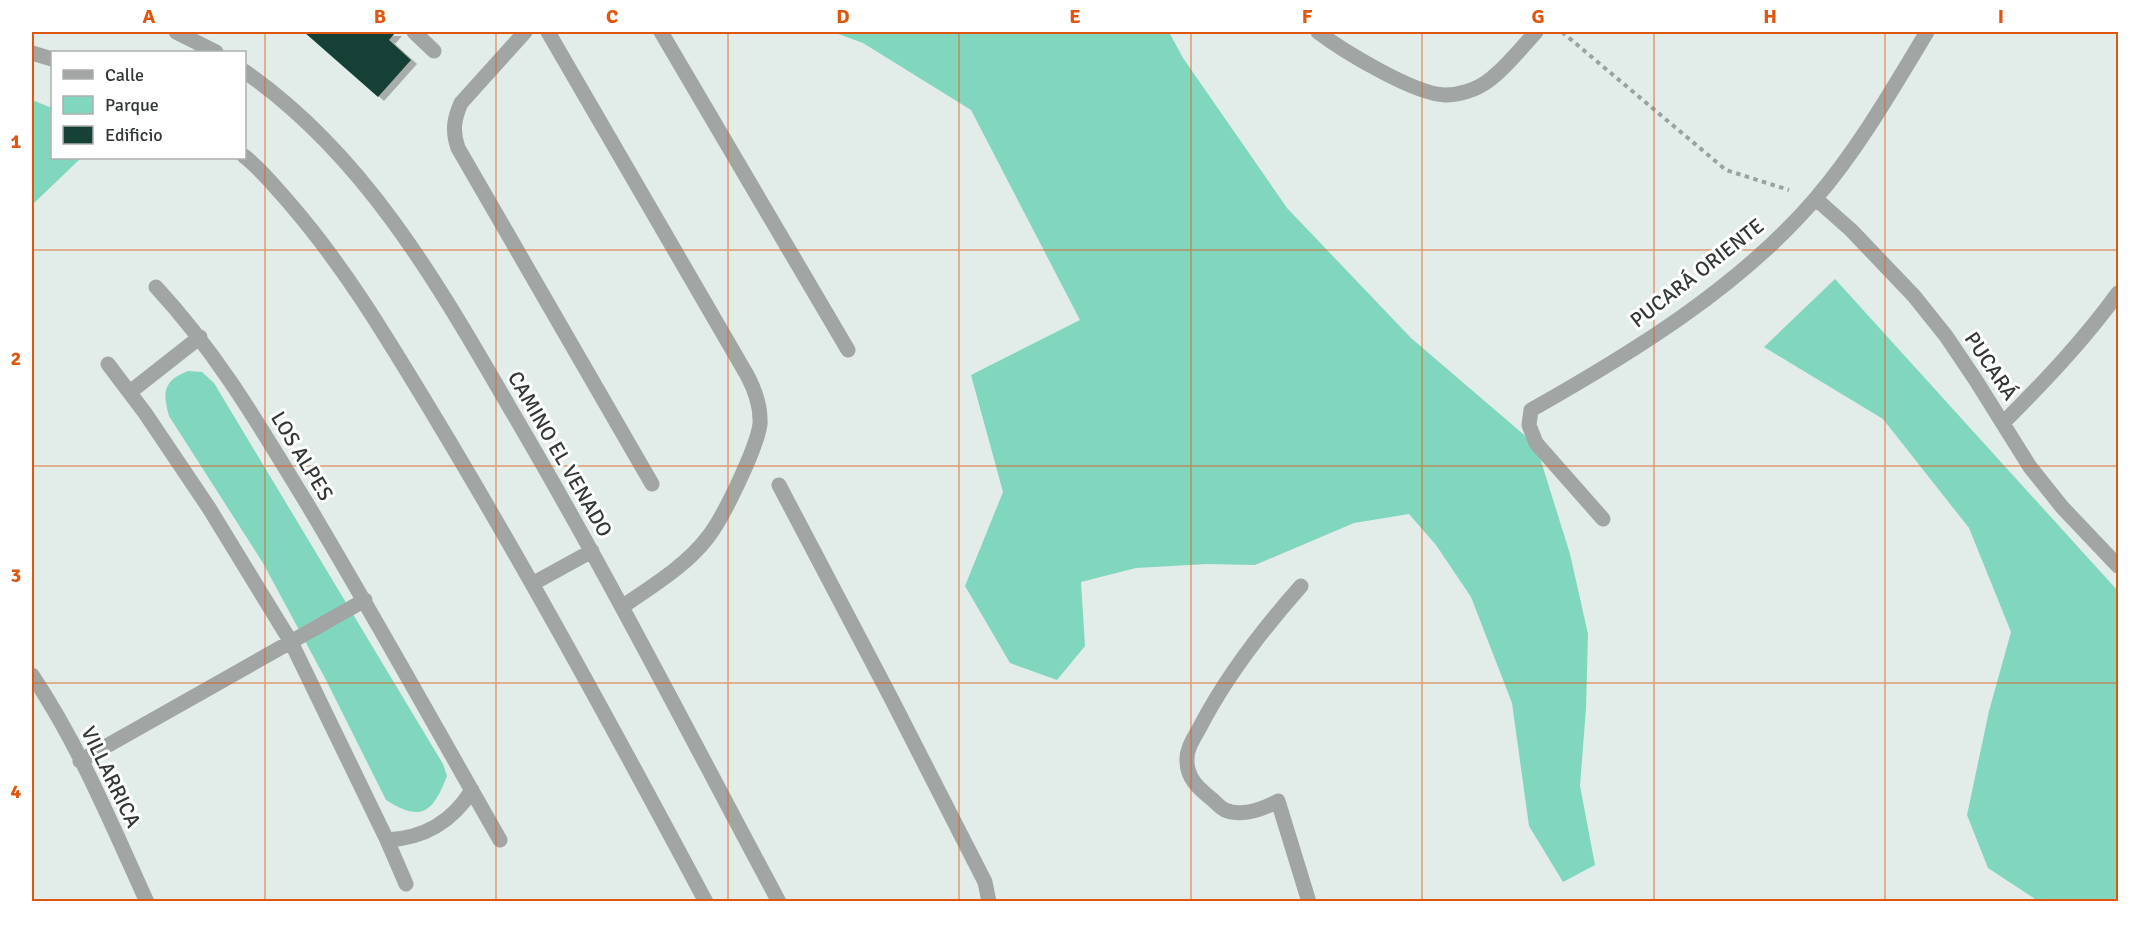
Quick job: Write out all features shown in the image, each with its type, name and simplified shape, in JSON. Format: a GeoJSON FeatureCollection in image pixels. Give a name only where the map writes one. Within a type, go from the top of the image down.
{"type":"FeatureCollection","features":[{"type":"Feature","properties":{"kind":"street"},"geometry":{"type":"LineString","coordinates":[[176,32],[214,51]]}},
{"type":"Feature","properties":{"kind":"street"},"geometry":{"type":"LineString","coordinates":[[414,32],[434,51]]}},
{"type":"Feature","properties":{"kind":"street"},"geometry":{"type":"LineString","coordinates":[[525,32],[461,103],[455,115],[455,138],[458,148],[652,484]]}},
{"type":"Feature","properties":{"kind":"street"},"geometry":{"type":"LineString","coordinates":[[548,32],[747,375],[755,392],[759,410],[760,424],[749,457],[708,537],[664,578],[622,607]]}},
{"type":"Feature","properties":{"kind":"street"},"geometry":{"type":"LineString","coordinates":[[662,32],[848,350]]}},
{"type":"Feature","properties":{"kind":"street"},"geometry":{"type":"LineString","coordinates":[[1318,32],[1385,73],[1428,92],[1444,95],[1462,93],[1488,81],[1536,32]]}},
{"type":"Feature","properties":{"kind":"street","name":"PUCARÁ ORIENTE"},"geometry":{"type":"LineString","coordinates":[[1603,519],[1536,443],[1529,425],[1531,410],[1678,319],[1765,250],[1816,199],[1848,157],[1927,32]]}},
{"type":"Feature","properties":{"kind":"street"},"geometry":{"type":"LineString","coordinates":[[32,53],[51,59]]}},
{"type":"Feature","properties":{"kind":"street","name":"CAMINO EL VENADO"},"geometry":{"type":"LineString","coordinates":[[246,71],[308,123],[341,158],[401,230],[455,314],[592,551],[779,902]]}},
{"type":"Feature","properties":{"kind":"street"},"geometry":{"type":"LineString","coordinates":[[246,158],[304,220],[363,300],[455,450],[532,584],[705,902]]}},
{"type":"Feature","properties":{"kind":"street","name":"PUCARÁ"},"geometry":{"type":"LineString","coordinates":[[1816,199],[1851,230],[1914,296],[1946,336],[2004,423],[2030,467],[2061,507],[2118,566]]}},
{"type":"Feature","properties":{"kind":"street","name":"LOS ALPES"},"geometry":{"type":"LineString","coordinates":[[156,287],[200,337],[239,392],[365,600],[500,840]]}},
{"type":"Feature","properties":{"kind":"street"},"geometry":{"type":"LineString","coordinates":[[2004,423],[2098,322],[2118,294]]}},
{"type":"Feature","properties":{"kind":"street"},"geometry":{"type":"LineString","coordinates":[[130,392],[200,337]]}},
{"type":"Feature","properties":{"kind":"street"},"geometry":{"type":"LineString","coordinates":[[108,364],[130,392],[209,508],[291,642],[406,884]]}},
{"type":"Feature","properties":{"kind":"street"},"geometry":{"type":"LineString","coordinates":[[779,485],[985,882],[988,902]]}},
{"type":"Feature","properties":{"kind":"street"},"geometry":{"type":"LineString","coordinates":[[532,584],[592,551]]}},
{"type":"Feature","properties":{"kind":"street"},"geometry":{"type":"LineString","coordinates":[[1301,586],[1263,629],[1230,674],[1187,751],[1187,767],[1191,779],[1199,789],[1224,810],[1255,811],[1278,801],[1309,902]]}},
{"type":"Feature","properties":{"kind":"street"},"geometry":{"type":"LineString","coordinates":[[80,761],[365,600]]}},
{"type":"Feature","properties":{"kind":"street","name":"VILLARRICA"},"geometry":{"type":"LineString","coordinates":[[32,675],[52,707],[80,761],[147,902]]}},
{"type":"Feature","properties":{"kind":"street"},"geometry":{"type":"LineString","coordinates":[[387,840],[405,839],[438,827],[463,805],[472,790]]}},
{"type":"Feature","properties":{"kind":"path"},"geometry":{"type":"LineString","coordinates":[[1562,32],[1726,170],[1816,199]]}},
{"type":"Feature","properties":{"kind":"green space"},"geometry":{"type":"Polygon","coordinates":[[[833,32],[1169,32],[1183,58],[1287,208],[1411,338],[1536,445],[1570,554],[1588,634],[1586,708],[1580,786],[1595,865],[1563,882],[1529,826],[1512,703],[1471,597],[1436,545],[1409,514],[1354,523],[1255,565],[1207,564],[1136,568],[1081,582],[1085,646],[1057,680],[1010,663],[965,586],[1003,492],[971,375],[1080,320],[971,110],[863,43],[833,32]]]}},
{"type":"Feature","properties":{"kind":"green space"},"geometry":{"type":"Polygon","coordinates":[[[32,100],[51,108],[51,159],[80,159],[32,205],[32,100]]]}},
{"type":"Feature","properties":{"kind":"green space"},"geometry":{"type":"Polygon","coordinates":[[[1835,279],[2118,591],[2118,901],[2038,901],[1988,868],[1967,815],[1989,711],[2011,632],[1969,528],[1883,419],[1764,347],[1835,279]]]}},
{"type":"Feature","properties":{"kind":"green space"},"geometry":{"type":"Polygon","coordinates":[[[188,371],[202,372],[214,383],[443,764],[447,776],[437,798],[425,810],[409,811],[386,800],[326,680],[263,563],[169,416],[166,400],[167,388],[174,378],[188,371]]]}},
{"type":"Feature","properties":{"kind":"building"},"geometry":{"type":"Polygon","coordinates":[[[304,32],[396,32],[389,40],[411,60],[378,97],[304,32]]]}}]}
